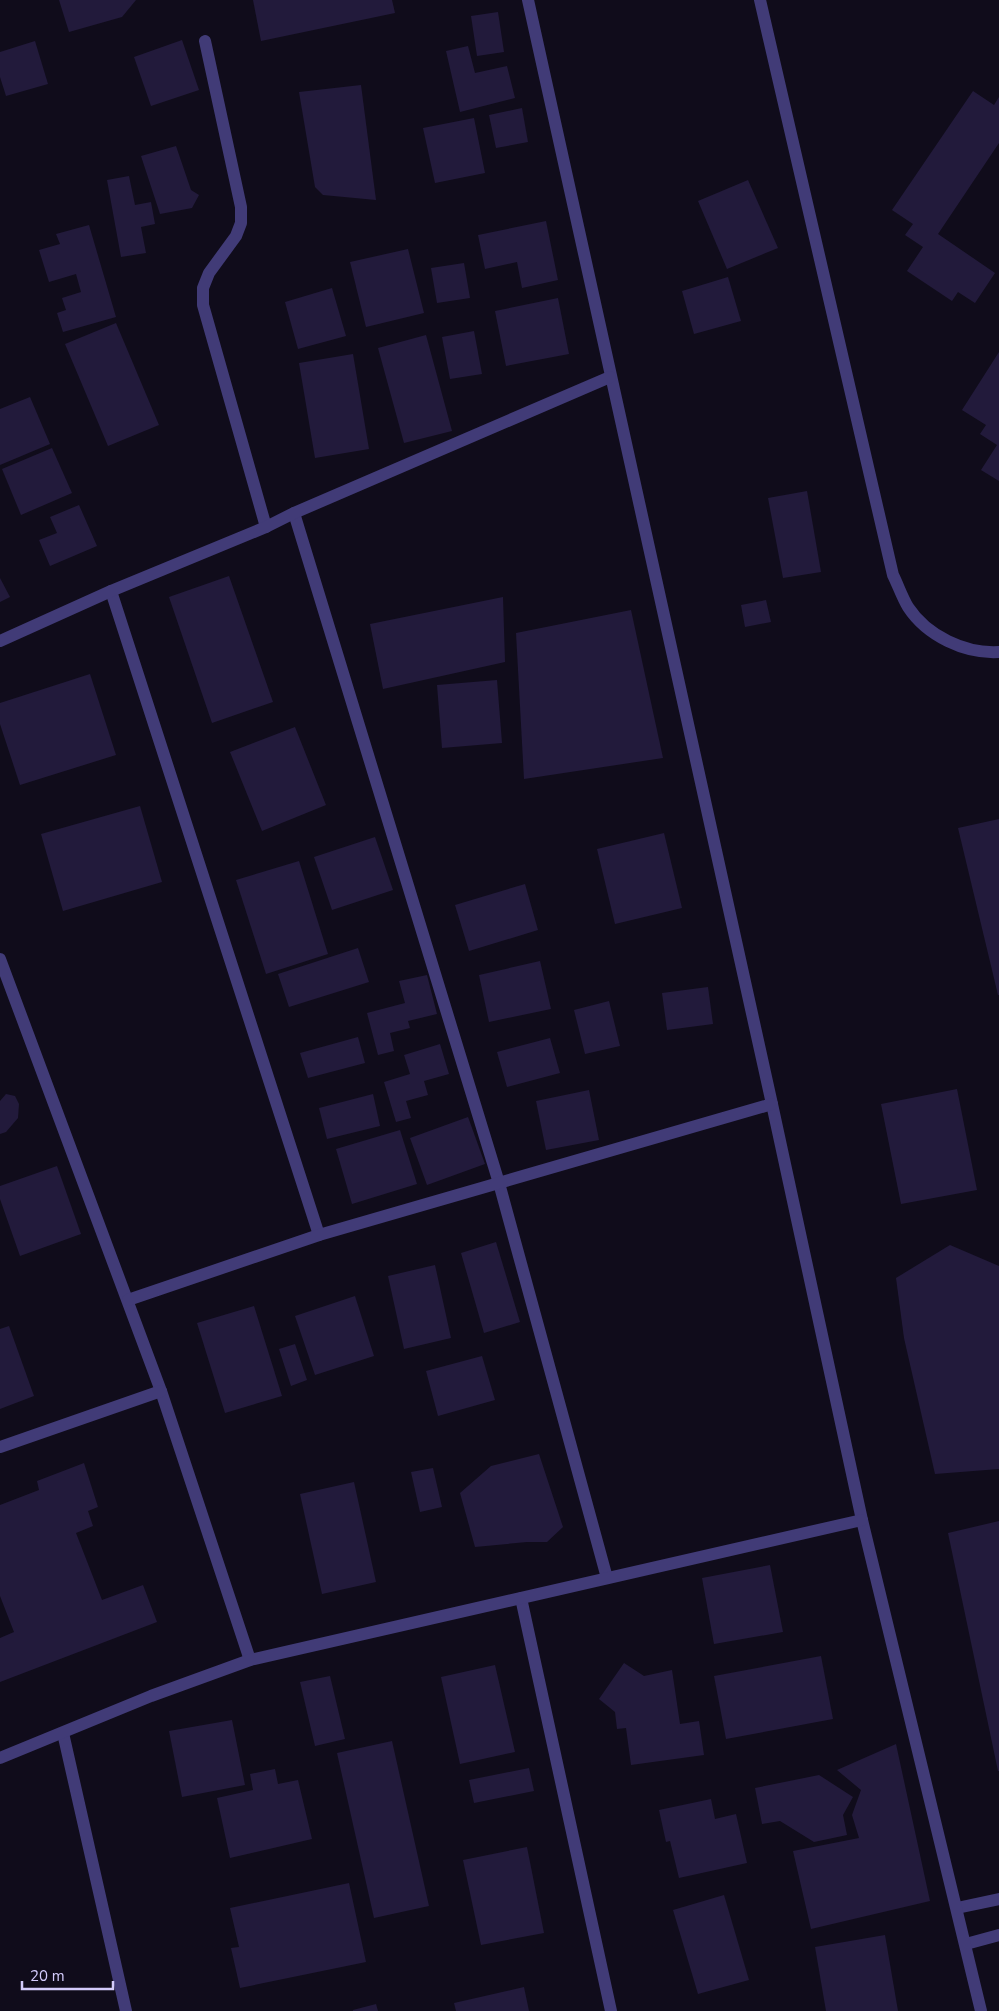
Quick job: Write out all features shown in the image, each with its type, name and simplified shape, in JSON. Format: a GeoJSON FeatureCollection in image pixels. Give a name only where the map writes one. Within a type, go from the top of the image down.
{"type":"FeatureCollection","features":[{"type":"Feature","properties":{"kind":"street"},"geometry":{"type":"LineString","coordinates":[[528,0],[862,1520],[981,2011]]}},
{"type":"Feature","properties":{"kind":"street"},"geometry":{"type":"LineString","coordinates":[[760,0],[893,575],[908,607],[933,633],[966,649],[999,652]]}},
{"type":"Feature","properties":{"kind":"street"},"geometry":{"type":"LineString","coordinates":[[205,41],[241,207],[240,223],[236,236],[209,273],[203,288],[203,305],[266,527]]}},
{"type":"Feature","properties":{"kind":"street"},"geometry":{"type":"LineString","coordinates":[[0,641],[111,591],[266,527],[294,513],[610,377]]}},
{"type":"Feature","properties":{"kind":"street"},"geometry":{"type":"LineString","coordinates":[[294,513],[500,1182],[606,1578]]}},
{"type":"Feature","properties":{"kind":"street"},"geometry":{"type":"LineString","coordinates":[[111,591],[319,1235]]}},
{"type":"Feature","properties":{"kind":"street"},"geometry":{"type":"LineString","coordinates":[[0,959],[161,1391],[250,1660]]}},
{"type":"Feature","properties":{"kind":"street"},"geometry":{"type":"LineString","coordinates":[[128,1300],[319,1235],[772,1104]]}},
{"type":"Feature","properties":{"kind":"street"},"geometry":{"type":"LineString","coordinates":[[0,1447],[161,1391]]}},
{"type":"Feature","properties":{"kind":"street"},"geometry":{"type":"LineString","coordinates":[[0,1758],[151,1696],[250,1660],[862,1520]]}},
{"type":"Feature","properties":{"kind":"street"},"geometry":{"type":"LineString","coordinates":[[521,1598],[612,2011]]}},
{"type":"Feature","properties":{"kind":"street"},"geometry":{"type":"LineString","coordinates":[[63,1733],[126,2011]]}},
{"type":"Feature","properties":{"kind":"street"},"geometry":{"type":"LineString","coordinates":[[957,1908],[999,1899]]}},
{"type":"Feature","properties":{"kind":"street"},"geometry":{"type":"LineString","coordinates":[[966,1944],[999,1936]]}},
{"type":"Feature","properties":{"kind":"building"},"geometry":{"type":"Polygon","coordinates":[[[59,0],[136,0],[122,17],[69,32],[59,0]]]}},
{"type":"Feature","properties":{"kind":"building"},"geometry":{"type":"Polygon","coordinates":[[[253,0],[392,0],[395,13],[261,41],[253,0]]]}},
{"type":"Feature","properties":{"kind":"building"},"geometry":{"type":"Polygon","coordinates":[[[498,12],[504,52],[477,56],[471,16],[498,12]]]}},
{"type":"Feature","properties":{"kind":"building"},"geometry":{"type":"Polygon","coordinates":[[[182,40],[199,90],[151,106],[134,57],[182,40]]]}},
{"type":"Feature","properties":{"kind":"building"},"geometry":{"type":"Polygon","coordinates":[[[35,41],[48,84],[6,96],[0,77],[0,52],[35,41]]]}},
{"type":"Feature","properties":{"kind":"building"},"geometry":{"type":"Polygon","coordinates":[[[468,46],[475,73],[507,66],[515,98],[460,112],[446,51],[468,46]]]}},
{"type":"Feature","properties":{"kind":"building"},"geometry":{"type":"Polygon","coordinates":[[[361,85],[376,200],[323,195],[315,187],[299,92],[361,85]]]}},
{"type":"Feature","properties":{"kind":"building"},"geometry":{"type":"Polygon","coordinates":[[[973,91],[994,105],[999,97],[999,143],[938,234],[995,273],[975,303],[958,292],[952,301],[907,271],[923,247],[905,235],[913,224],[892,210],[973,91]]]}},
{"type":"Feature","properties":{"kind":"building"},"geometry":{"type":"Polygon","coordinates":[[[522,108],[528,142],[496,148],[489,115],[522,108]]]}},
{"type":"Feature","properties":{"kind":"building"},"geometry":{"type":"Polygon","coordinates":[[[474,118],[485,173],[435,183],[423,128],[474,118]]]}},
{"type":"Feature","properties":{"kind":"building"},"geometry":{"type":"Polygon","coordinates":[[[176,146],[191,190],[199,195],[192,208],[160,214],[141,156],[176,146]]]}},
{"type":"Feature","properties":{"kind":"building"},"geometry":{"type":"Polygon","coordinates":[[[129,176],[135,205],[151,202],[155,224],[141,227],[146,253],[121,257],[107,180],[129,176]]]}},
{"type":"Feature","properties":{"kind":"building"},"geometry":{"type":"Polygon","coordinates":[[[748,180],[778,248],[727,269],[698,201],[748,180]]]}},
{"type":"Feature","properties":{"kind":"building"},"geometry":{"type":"Polygon","coordinates":[[[546,221],[558,280],[522,288],[517,262],[485,269],[478,235],[546,221]]]}},
{"type":"Feature","properties":{"kind":"building"},"geometry":{"type":"Polygon","coordinates":[[[89,225],[116,317],[63,332],[57,313],[66,310],[62,298],[81,292],[76,274],[49,282],[39,250],[60,244],[56,234],[89,225]]]}},
{"type":"Feature","properties":{"kind":"building"},"geometry":{"type":"Polygon","coordinates":[[[408,249],[424,313],[366,327],[350,262],[408,249]]]}},
{"type":"Feature","properties":{"kind":"building"},"geometry":{"type":"Polygon","coordinates":[[[464,263],[470,298],[437,303],[431,268],[464,263]]]}},
{"type":"Feature","properties":{"kind":"building"},"geometry":{"type":"Polygon","coordinates":[[[728,277],[741,321],[694,334],[682,291],[728,277]]]}},
{"type":"Feature","properties":{"kind":"building"},"geometry":{"type":"Polygon","coordinates":[[[332,288],[346,336],[298,349],[285,302],[332,288]]]}},
{"type":"Feature","properties":{"kind":"building"},"geometry":{"type":"Polygon","coordinates":[[[558,298],[569,354],[506,366],[495,311],[558,298]]]}},
{"type":"Feature","properties":{"kind":"building"},"geometry":{"type":"Polygon","coordinates":[[[116,323],[159,425],[108,446],[65,344],[116,323]]]}},
{"type":"Feature","properties":{"kind":"building"},"geometry":{"type":"Polygon","coordinates":[[[474,331],[482,374],[450,379],[442,337],[474,331]]]}},
{"type":"Feature","properties":{"kind":"building"},"geometry":{"type":"Polygon","coordinates":[[[426,335],[452,431],[404,443],[378,348],[426,335]]]}},
{"type":"Feature","properties":{"kind":"building"},"geometry":{"type":"Polygon","coordinates":[[[999,352],[999,481],[981,470],[997,445],[980,434],[986,425],[962,410],[999,352]]]}},
{"type":"Feature","properties":{"kind":"building"},"geometry":{"type":"Polygon","coordinates":[[[353,354],[369,449],[315,458],[299,363],[353,354]]]}},
{"type":"Feature","properties":{"kind":"building"},"geometry":{"type":"Polygon","coordinates":[[[30,397],[50,444],[0,465],[0,409],[30,397]]]}},
{"type":"Feature","properties":{"kind":"building"},"geometry":{"type":"Polygon","coordinates":[[[52,448],[72,493],[21,515],[2,469],[52,448]]]}},
{"type":"Feature","properties":{"kind":"building"},"geometry":{"type":"Polygon","coordinates":[[[807,491],[821,572],[783,578],[768,498],[807,491]]]}},
{"type":"Feature","properties":{"kind":"building"},"geometry":{"type":"Polygon","coordinates":[[[79,505],[97,546],[50,566],[39,540],[57,533],[50,517],[79,505]]]}},
{"type":"Feature","properties":{"kind":"building"},"geometry":{"type":"Polygon","coordinates":[[[229,576],[273,702],[212,723],[169,597],[229,576]]]}},
{"type":"Feature","properties":{"kind":"building"},"geometry":{"type":"Polygon","coordinates":[[[0,578],[10,597],[0,602],[0,578]]]}},
{"type":"Feature","properties":{"kind":"building"},"geometry":{"type":"Polygon","coordinates":[[[503,597],[505,662],[383,689],[370,624],[503,597]]]}},
{"type":"Feature","properties":{"kind":"building"},"geometry":{"type":"Polygon","coordinates":[[[766,600],[771,622],[745,627],[741,605],[766,600]]]}},
{"type":"Feature","properties":{"kind":"building"},"geometry":{"type":"Polygon","coordinates":[[[631,610],[663,758],[524,779],[516,633],[631,610]]]}},
{"type":"Feature","properties":{"kind":"building"},"geometry":{"type":"Polygon","coordinates":[[[90,674],[116,755],[20,785],[0,724],[0,703],[90,674]]]}},
{"type":"Feature","properties":{"kind":"building"},"geometry":{"type":"Polygon","coordinates":[[[497,680],[502,743],[442,748],[437,685],[497,680]]]}},
{"type":"Feature","properties":{"kind":"building"},"geometry":{"type":"Polygon","coordinates":[[[295,727],[326,805],[262,831],[230,752],[295,727]]]}},
{"type":"Feature","properties":{"kind":"building"},"geometry":{"type":"Polygon","coordinates":[[[140,806],[162,882],[63,911],[41,834],[140,806]]]}},
{"type":"Feature","properties":{"kind":"building"},"geometry":{"type":"Polygon","coordinates":[[[999,819],[999,995],[998,995],[958,828],[999,819]]]}},
{"type":"Feature","properties":{"kind":"building"},"geometry":{"type":"Polygon","coordinates":[[[664,833],[682,908],[615,924],[597,849],[664,833]]]}},
{"type":"Feature","properties":{"kind":"building"},"geometry":{"type":"Polygon","coordinates":[[[375,837],[393,890],[332,910],[314,857],[375,837]]]}},
{"type":"Feature","properties":{"kind":"building"},"geometry":{"type":"Polygon","coordinates":[[[299,861],[328,954],[266,974],[236,880],[299,861]]]}},
{"type":"Feature","properties":{"kind":"building"},"geometry":{"type":"Polygon","coordinates":[[[525,884],[538,930],[469,951],[455,905],[525,884]]]}},
{"type":"Feature","properties":{"kind":"building"},"geometry":{"type":"Polygon","coordinates":[[[358,948],[369,982],[289,1007],[278,974],[358,948]]]}},
{"type":"Feature","properties":{"kind":"building"},"geometry":{"type":"Polygon","coordinates":[[[540,961],[551,1009],[489,1022],[479,975],[540,961]]]}},
{"type":"Feature","properties":{"kind":"building"},"geometry":{"type":"Polygon","coordinates":[[[427,975],[437,1014],[408,1021],[410,1028],[390,1033],[394,1051],[378,1055],[367,1013],[405,1003],[399,981],[427,975]]]}},
{"type":"Feature","properties":{"kind":"building"},"geometry":{"type":"Polygon","coordinates":[[[708,987],[713,1024],[667,1030],[662,993],[708,987]]]}},
{"type":"Feature","properties":{"kind":"building"},"geometry":{"type":"Polygon","coordinates":[[[609,1001],[620,1046],[585,1054],[574,1010],[609,1001]]]}},
{"type":"Feature","properties":{"kind":"building"},"geometry":{"type":"Polygon","coordinates":[[[358,1037],[365,1063],[308,1078],[300,1053],[358,1037]]]}},
{"type":"Feature","properties":{"kind":"building"},"geometry":{"type":"Polygon","coordinates":[[[550,1038],[560,1073],[507,1087],[497,1052],[550,1038]]]}},
{"type":"Feature","properties":{"kind":"building"},"geometry":{"type":"Polygon","coordinates":[[[440,1044],[449,1074],[424,1081],[428,1095],[406,1101],[411,1118],[396,1122],[384,1082],[410,1074],[404,1055],[440,1044]]]}},
{"type":"Feature","properties":{"kind":"building"},"geometry":{"type":"Polygon","coordinates":[[[957,1089],[977,1190],[901,1204],[881,1104],[957,1089]]]}},
{"type":"Feature","properties":{"kind":"building"},"geometry":{"type":"Polygon","coordinates":[[[589,1090],[599,1140],[546,1150],[536,1101],[589,1090]]]}},
{"type":"Feature","properties":{"kind":"building"},"geometry":{"type":"Polygon","coordinates":[[[6,1094],[15,1096],[19,1104],[18,1118],[6,1132],[0,1134],[0,1101],[6,1094]]]}},
{"type":"Feature","properties":{"kind":"building"},"geometry":{"type":"Polygon","coordinates":[[[373,1094],[380,1126],[327,1139],[319,1108],[373,1094]]]}},
{"type":"Feature","properties":{"kind":"building"},"geometry":{"type":"Polygon","coordinates":[[[468,1117],[485,1164],[427,1185],[410,1138],[468,1117]]]}},
{"type":"Feature","properties":{"kind":"building"},"geometry":{"type":"Polygon","coordinates":[[[400,1130],[417,1184],[352,1204],[336,1149],[400,1130]]]}},
{"type":"Feature","properties":{"kind":"building"},"geometry":{"type":"Polygon","coordinates":[[[57,1166],[81,1234],[20,1256],[0,1199],[0,1186],[57,1166]]]}},
{"type":"Feature","properties":{"kind":"building"},"geometry":{"type":"Polygon","coordinates":[[[496,1242],[520,1322],[484,1333],[461,1253],[496,1242]]]}},
{"type":"Feature","properties":{"kind":"building"},"geometry":{"type":"Polygon","coordinates":[[[950,1245],[999,1266],[999,1469],[935,1474],[904,1338],[896,1278],[950,1245]]]}},
{"type":"Feature","properties":{"kind":"building"},"geometry":{"type":"Polygon","coordinates":[[[435,1265],[451,1338],[404,1349],[388,1276],[435,1265]]]}},
{"type":"Feature","properties":{"kind":"building"},"geometry":{"type":"Polygon","coordinates":[[[355,1296],[374,1356],[315,1375],[295,1316],[355,1296]]]}},
{"type":"Feature","properties":{"kind":"building"},"geometry":{"type":"Polygon","coordinates":[[[254,1306],[282,1396],[225,1413],[197,1323],[254,1306]]]}},
{"type":"Feature","properties":{"kind":"building"},"geometry":{"type":"Polygon","coordinates":[[[9,1326],[34,1396],[0,1409],[0,1329],[9,1326]]]}},
{"type":"Feature","properties":{"kind":"building"},"geometry":{"type":"Polygon","coordinates":[[[295,1344],[307,1380],[291,1386],[279,1349],[295,1344]]]}},
{"type":"Feature","properties":{"kind":"building"},"geometry":{"type":"Polygon","coordinates":[[[482,1356],[495,1400],[438,1416],[426,1371],[482,1356]]]}},
{"type":"Feature","properties":{"kind":"building"},"geometry":{"type":"Polygon","coordinates":[[[539,1454],[563,1527],[547,1542],[475,1547],[460,1493],[491,1466],[539,1454]]]}},
{"type":"Feature","properties":{"kind":"building"},"geometry":{"type":"Polygon","coordinates":[[[84,1463],[98,1507],[88,1511],[93,1526],[76,1533],[102,1600],[143,1585],[157,1622],[0,1682],[0,1638],[14,1632],[0,1596],[0,1505],[39,1490],[37,1481],[84,1463]]]}},
{"type":"Feature","properties":{"kind":"building"},"geometry":{"type":"Polygon","coordinates":[[[433,1468],[442,1507],[420,1512],[411,1472],[433,1468]]]}},
{"type":"Feature","properties":{"kind":"building"},"geometry":{"type":"Polygon","coordinates":[[[354,1482],[376,1582],[322,1594],[300,1494],[354,1482]]]}},
{"type":"Feature","properties":{"kind":"building"},"geometry":{"type":"Polygon","coordinates":[[[999,1521],[999,1771],[998,1771],[948,1533],[999,1521]]]}},
{"type":"Feature","properties":{"kind":"building"},"geometry":{"type":"Polygon","coordinates":[[[770,1565],[783,1632],[714,1644],[702,1578],[770,1565]]]}},
{"type":"Feature","properties":{"kind":"building"},"geometry":{"type":"Polygon","coordinates":[[[821,1656],[833,1719],[726,1739],[714,1676],[821,1656]]]}},
{"type":"Feature","properties":{"kind":"building"},"geometry":{"type":"Polygon","coordinates":[[[624,1663],[644,1676],[672,1670],[680,1724],[699,1721],[704,1755],[631,1765],[626,1728],[617,1729],[615,1712],[599,1699],[624,1663]]]}},
{"type":"Feature","properties":{"kind":"building"},"geometry":{"type":"Polygon","coordinates":[[[495,1665],[515,1752],[460,1764],[441,1677],[495,1665]]]}},
{"type":"Feature","properties":{"kind":"building"},"geometry":{"type":"Polygon","coordinates":[[[330,1676],[345,1739],[315,1746],[300,1682],[330,1676]]]}},
{"type":"Feature","properties":{"kind":"building"},"geometry":{"type":"Polygon","coordinates":[[[232,1720],[245,1785],[182,1797],[169,1731],[232,1720]]]}},
{"type":"Feature","properties":{"kind":"building"},"geometry":{"type":"Polygon","coordinates":[[[392,1741],[429,1906],[374,1918],[337,1753],[392,1741]]]}},
{"type":"Feature","properties":{"kind":"building"},"geometry":{"type":"Polygon","coordinates":[[[896,1744],[930,1901],[811,1929],[793,1851],[859,1838],[852,1815],[861,1790],[837,1770],[896,1744]]]}},
{"type":"Feature","properties":{"kind":"building"},"geometry":{"type":"Polygon","coordinates":[[[529,1768],[534,1791],[474,1803],[469,1780],[529,1768]]]}},
{"type":"Feature","properties":{"kind":"building"},"geometry":{"type":"Polygon","coordinates":[[[275,1769],[278,1784],[298,1780],[312,1839],[230,1858],[217,1798],[253,1790],[250,1774],[275,1769]]]}},
{"type":"Feature","properties":{"kind":"building"},"geometry":{"type":"Polygon","coordinates":[[[819,1775],[853,1797],[843,1815],[847,1835],[814,1842],[780,1821],[762,1824],[755,1788],[819,1775]]]}},
{"type":"Feature","properties":{"kind":"building"},"geometry":{"type":"Polygon","coordinates":[[[711,1799],[715,1819],[736,1814],[747,1863],[679,1878],[670,1841],[666,1842],[659,1810],[711,1799]]]}},
{"type":"Feature","properties":{"kind":"building"},"geometry":{"type":"Polygon","coordinates":[[[527,1847],[544,1933],[481,1945],[463,1860],[527,1847]]]}},
{"type":"Feature","properties":{"kind":"building"},"geometry":{"type":"Polygon","coordinates":[[[349,1883],[366,1962],[240,1988],[231,1948],[239,1947],[230,1908],[349,1883]]]}},
{"type":"Feature","properties":{"kind":"building"},"geometry":{"type":"Polygon","coordinates":[[[724,1895],[749,1980],[698,1994],[673,1910],[724,1895]]]}},
{"type":"Feature","properties":{"kind":"building"},"geometry":{"type":"Polygon","coordinates":[[[885,1935],[898,2011],[826,2011],[815,1947],[885,1935]]]}},
{"type":"Feature","properties":{"kind":"building"},"geometry":{"type":"Polygon","coordinates":[[[524,1987],[529,2011],[456,2011],[454,2003],[524,1987]]]}},
{"type":"Feature","properties":{"kind":"building"},"geometry":{"type":"Polygon","coordinates":[[[376,2004],[378,2011],[353,2011],[353,2010],[376,2004]]]}}]}
